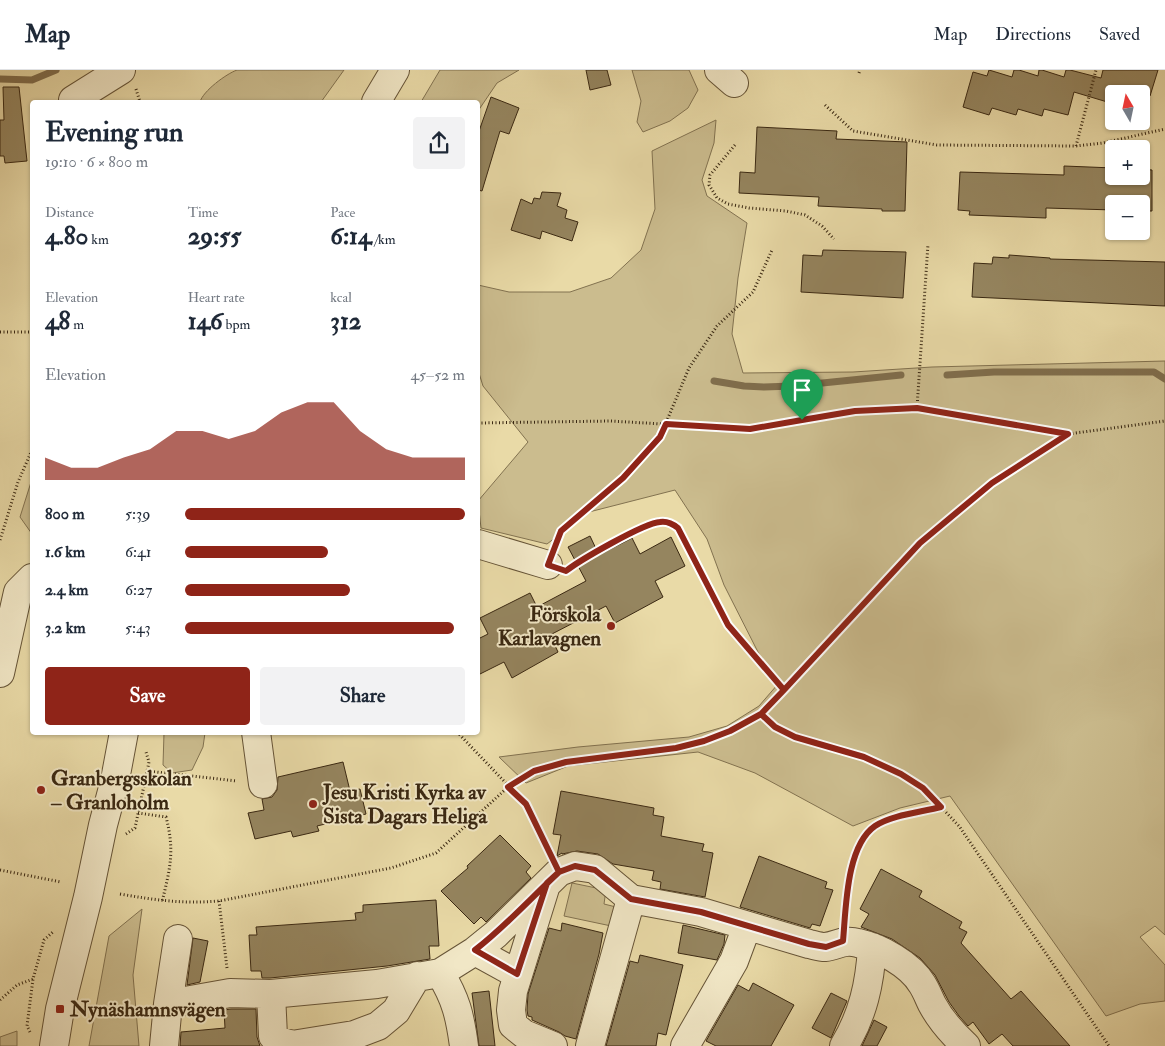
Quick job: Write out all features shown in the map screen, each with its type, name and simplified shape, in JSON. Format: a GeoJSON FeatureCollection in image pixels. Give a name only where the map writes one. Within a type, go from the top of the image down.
{"type":"FeatureCollection","features":[{"type":"Feature","properties":{"kind":"street"},"geometry":{"type":"LineString","coordinates":[[73,100],[121,70]]}},
{"type":"Feature","properties":{"kind":"street"},"geometry":{"type":"LineString","coordinates":[[377,100],[395,70]]}},
{"type":"Feature","properties":{"kind":"street"},"geometry":{"type":"LineString","coordinates":[[480,545],[548,565]]}},
{"type":"Feature","properties":{"kind":"street"},"geometry":{"type":"LineString","coordinates":[[0,673],[18,592],[30,580]]}},
{"type":"Feature","properties":{"kind":"street"},"geometry":{"type":"LineString","coordinates":[[54,1046],[60,1009],[90,888],[123,735]]}},
{"type":"Feature","properties":{"kind":"street"},"geometry":{"type":"LineString","coordinates":[[256,735],[263,781]]}},
{"type":"Feature","properties":{"kind":"street"},"geometry":{"type":"LineString","coordinates":[[168,1004],[230,993],[271,994],[377,984],[428,974],[475,950],[496,934],[553,877],[575,866],[595,870],[631,899],[701,912],[809,944],[826,947],[843,941],[856,942],[872,947],[897,960],[922,982],[950,1040]]}},
{"type":"Feature","properties":{"kind":"street"},"geometry":{"type":"LineString","coordinates":[[553,877],[517,974],[510,1010],[513,1026],[524,1034],[553,1046]]}},
{"type":"Feature","properties":{"kind":"street"},"geometry":{"type":"LineString","coordinates":[[590,1046],[631,899]]}},
{"type":"Feature","properties":{"kind":"street"},"geometry":{"type":"LineString","coordinates":[[685,1046],[734,961],[748,926]]}},
{"type":"Feature","properties":{"kind":"street"},"geometry":{"type":"LineString","coordinates":[[164,1046],[178,939]]}},
{"type":"Feature","properties":{"kind":"street"},"geometry":{"type":"LineString","coordinates":[[844,1046],[852,1033],[862,1007],[870,975],[872,947]]}},
{"type":"Feature","properties":{"kind":"street"},"geometry":{"type":"LineString","coordinates":[[475,950],[517,974]]}},
{"type":"Feature","properties":{"kind":"street"},"geometry":{"type":"LineString","coordinates":[[271,994],[273,1036],[279,1042],[292,1045],[354,1035],[378,1026],[396,1011],[428,974]]}},
{"type":"Feature","properties":{"kind":"street"},"geometry":{"type":"LineString","coordinates":[[428,974],[450,989],[460,1017],[464,1046]]}},
{"type":"Feature","properties":{"kind":"path"},"geometry":{"type":"LineString","coordinates":[[1076,146],[1096,70]]}},
{"type":"Feature","properties":{"kind":"path"},"geometry":{"type":"LineString","coordinates":[[824,105],[853,131],[937,145],[1076,146],[1103,144],[1165,129]]}},
{"type":"Feature","properties":{"kind":"path"},"geometry":{"type":"LineString","coordinates":[[735,145],[710,175],[709,185],[717,198],[728,204],[805,215],[822,226],[834,238]]}},
{"type":"Feature","properties":{"kind":"path"},"geometry":{"type":"LineString","coordinates":[[917,408],[928,244]]}},
{"type":"Feature","properties":{"kind":"path"},"geometry":{"type":"LineString","coordinates":[[772,250],[753,292],[717,326],[689,368],[660,437],[623,478],[561,531],[548,565],[566,571],[577,563],[658,522],[674,525],[678,528],[728,625],[784,690]]}},
{"type":"Feature","properties":{"kind":"path"},"geometry":{"type":"LineString","coordinates":[[0,332],[30,332]]}},
{"type":"Feature","properties":{"kind":"path"},"geometry":{"type":"LineString","coordinates":[[480,423],[610,420],[750,429],[855,411],[917,408],[1068,434],[1165,420]]}},
{"type":"Feature","properties":{"kind":"path"},"geometry":{"type":"LineString","coordinates":[[120,894],[162,902],[219,902],[391,868],[436,853],[508,787],[534,771],[566,762],[676,748],[704,741],[730,731],[761,714],[920,543],[992,483],[1068,434]]}},
{"type":"Feature","properties":{"kind":"path"},"geometry":{"type":"LineString","coordinates":[[0,540],[18,482],[30,455]]}},
{"type":"Feature","properties":{"kind":"path"},"geometry":{"type":"LineString","coordinates":[[761,714],[775,727],[795,737],[864,757],[901,774],[923,788],[959,826],[1109,1046]]}},
{"type":"Feature","properties":{"kind":"path"},"geometry":{"type":"LineString","coordinates":[[460,735],[526,804],[553,877]]}},
{"type":"Feature","properties":{"kind":"path"},"geometry":{"type":"LineString","coordinates":[[146,771],[241,782],[263,781]]}},
{"type":"Feature","properties":{"kind":"path"},"geometry":{"type":"LineString","coordinates":[[843,941],[852,863],[858,846],[874,826],[893,818],[941,807]]}},
{"type":"Feature","properties":{"kind":"path"},"geometry":{"type":"LineString","coordinates":[[138,813],[166,817],[171,836],[171,864],[162,902]]}},
{"type":"Feature","properties":{"kind":"path"},"geometry":{"type":"LineString","coordinates":[[0,870],[61,882]]}},
{"type":"Feature","properties":{"kind":"path"},"geometry":{"type":"LineString","coordinates":[[219,902],[230,993]]}},
{"type":"Feature","properties":{"kind":"path"},"geometry":{"type":"LineString","coordinates":[[0,1000],[18,985],[33,979]]}},
{"type":"Feature","properties":{"kind":"shaded area"},"geometry":{"type":"Polygon","coordinates":[[[237,70],[344,70],[322,100],[201,100],[216,83],[237,70]]]}},
{"type":"Feature","properties":{"kind":"shaded area"},"geometry":{"type":"Polygon","coordinates":[[[440,70],[519,70],[497,83],[480,108],[480,100],[422,100],[440,70]]]}},
{"type":"Feature","properties":{"kind":"shaded area"},"geometry":{"type":"Polygon","coordinates":[[[632,70],[689,70],[698,90],[688,108],[670,121],[643,132],[637,122],[641,101],[632,70]]]}},
{"type":"Feature","properties":{"kind":"shaded area"},"geometry":{"type":"Polygon","coordinates":[[[716,120],[714,143],[702,180],[707,196],[747,223],[738,278],[732,334],[743,373],[853,372],[932,367],[1165,361],[1165,935],[1155,926],[1140,937],[1165,965],[1165,1001],[1140,1004],[1106,1016],[950,796],[900,808],[853,826],[755,773],[698,752],[568,766],[526,783],[499,757],[578,747],[689,737],[727,726],[759,706],[778,684],[760,656],[724,585],[707,539],[675,490],[589,512],[547,544],[481,528],[480,499],[528,442],[483,386],[480,376],[480,285],[509,292],[570,292],[611,278],[641,250],[655,209],[652,151],[716,120]]]}},
{"type":"Feature","properties":{"kind":"shaded area"},"geometry":{"type":"Polygon","coordinates":[[[30,485],[30,531],[20,517],[30,485]]]}},
{"type":"Feature","properties":{"kind":"shaded area"},"geometry":{"type":"Polygon","coordinates":[[[164,735],[205,735],[203,747],[192,770],[172,773],[163,765],[164,735]]]}},
{"type":"Feature","properties":{"kind":"shaded area"},"geometry":{"type":"Polygon","coordinates":[[[572,883],[606,890],[604,904],[620,908],[616,927],[564,916],[572,883]]]}},
{"type":"Feature","properties":{"kind":"shaded area"},"geometry":{"type":"Polygon","coordinates":[[[142,909],[133,975],[139,1046],[89,1046],[109,936],[142,909]]]}},
{"type":"Feature","properties":{"kind":"shaded area"},"geometry":{"type":"Polygon","coordinates":[[[17,1031],[17,1046],[0,1046],[0,1037],[17,1031]]]}},
{"type":"Feature","properties":{"kind":"building"},"geometry":{"type":"Polygon","coordinates":[[[586,70],[607,70],[611,85],[590,90],[586,70]]]}},
{"type":"Feature","properties":{"kind":"building"},"geometry":{"type":"Polygon","coordinates":[[[989,70],[1012,77],[1014,70],[1038,76],[1039,70],[1042,70],[1064,77],[1066,70],[1070,70],[1101,78],[1103,70],[1158,70],[1150,96],[1150,85],[1105,85],[1105,101],[1074,92],[1068,115],[1044,109],[1042,116],[1018,109],[1016,115],[992,108],[989,115],[963,107],[973,72],[987,76],[989,70]]]}},
{"type":"Feature","properties":{"kind":"building"},"geometry":{"type":"Polygon","coordinates":[[[3,87],[19,87],[27,161],[5,163],[4,156],[0,156],[0,120],[4,120],[3,87]]]}},
{"type":"Feature","properties":{"kind":"building"},"geometry":{"type":"Polygon","coordinates":[[[491,97],[519,108],[509,134],[500,131],[482,191],[480,190],[480,128],[491,97]]]}},
{"type":"Feature","properties":{"kind":"building"},"geometry":{"type":"Polygon","coordinates":[[[757,127],[837,131],[836,139],[907,142],[905,211],[818,206],[819,197],[739,193],[740,172],[755,173],[757,127]]]}},
{"type":"Feature","properties":{"kind":"building"},"geometry":{"type":"Polygon","coordinates":[[[1064,166],[1105,168],[1105,185],[1150,185],[1150,170],[1152,170],[1152,211],[1150,211],[1150,195],[1105,195],[1105,210],[1046,208],[1046,218],[969,215],[970,211],[958,210],[960,172],[1064,175],[1064,166]]]}},
{"type":"Feature","properties":{"kind":"building"},"geometry":{"type":"Polygon","coordinates":[[[542,192],[561,193],[557,206],[567,210],[565,218],[578,222],[572,241],[542,231],[540,239],[511,230],[521,199],[532,204],[534,198],[540,199],[542,192]]]}},
{"type":"Feature","properties":{"kind":"building"},"geometry":{"type":"Polygon","coordinates":[[[823,250],[906,252],[903,298],[801,292],[803,255],[822,256],[823,250]]]}},
{"type":"Feature","properties":{"kind":"building"},"geometry":{"type":"Polygon","coordinates":[[[1009,255],[1050,259],[1165,262],[1165,306],[972,297],[974,263],[992,264],[993,257],[1009,258],[1009,255]]]}},
{"type":"Feature","properties":{"kind":"building"},"geometry":{"type":"Polygon","coordinates":[[[590,536],[599,555],[632,538],[640,554],[671,537],[685,566],[655,581],[663,597],[615,623],[606,606],[550,635],[558,652],[512,678],[504,662],[480,674],[480,638],[488,634],[480,618],[530,593],[537,607],[586,581],[568,547],[590,536]]]}},
{"type":"Feature","properties":{"kind":"building","name":"Jesu Kristi Kyrka av Sista Dagars Heliga"},"geometry":{"type":"Polygon","coordinates":[[[343,762],[350,791],[360,789],[366,814],[317,826],[319,831],[293,837],[291,831],[255,839],[248,813],[264,810],[262,799],[272,797],[277,790],[278,777],[343,762]]]}},
{"type":"Feature","properties":{"kind":"building"},"geometry":{"type":"Polygon","coordinates":[[[561,791],[654,808],[653,815],[664,817],[661,836],[704,844],[702,851],[713,853],[705,897],[660,889],[661,882],[652,880],[654,871],[613,864],[598,854],[577,851],[562,853],[557,856],[561,835],[553,834],[561,791]]]}},
{"type":"Feature","properties":{"kind":"building"},"geometry":{"type":"Polygon","coordinates":[[[500,835],[531,866],[526,872],[531,878],[486,922],[481,917],[474,924],[441,891],[468,868],[467,866],[500,835]]]}},
{"type":"Feature","properties":{"kind":"building"},"geometry":{"type":"Polygon","coordinates":[[[759,856],[827,882],[825,888],[833,890],[820,926],[812,924],[810,928],[740,907],[759,856]]]}},
{"type":"Feature","properties":{"kind":"building"},"geometry":{"type":"Polygon","coordinates":[[[881,869],[922,891],[919,897],[962,922],[959,928],[967,932],[961,943],[1011,999],[1021,991],[1070,1046],[1013,1046],[1002,1034],[989,1044],[973,1022],[968,1026],[959,1016],[949,1002],[935,975],[920,958],[892,939],[861,927],[869,914],[860,909],[881,869]]]}},
{"type":"Feature","properties":{"kind":"building"},"geometry":{"type":"Polygon","coordinates":[[[436,900],[439,946],[429,946],[430,959],[387,966],[270,978],[262,978],[261,971],[251,971],[249,935],[257,935],[256,927],[356,920],[355,913],[363,912],[363,905],[436,900]]]}},
{"type":"Feature","properties":{"kind":"building"},"geometry":{"type":"Polygon","coordinates":[[[562,923],[603,933],[576,1039],[565,1036],[532,1020],[532,1017],[528,1016],[527,1010],[528,994],[549,928],[561,931],[562,923]]]}},
{"type":"Feature","properties":{"kind":"building"},"geometry":{"type":"Polygon","coordinates":[[[683,925],[725,935],[724,944],[717,960],[678,953],[683,925]]]}},
{"type":"Feature","properties":{"kind":"building"},"geometry":{"type":"Polygon","coordinates":[[[193,938],[208,941],[200,982],[187,985],[193,938]]]}},
{"type":"Feature","properties":{"kind":"building"},"geometry":{"type":"Polygon","coordinates":[[[640,955],[683,965],[666,1035],[658,1033],[656,1046],[606,1046],[630,961],[638,963],[640,955]]]}},
{"type":"Feature","properties":{"kind":"building"},"geometry":{"type":"Polygon","coordinates":[[[753,983],[794,1005],[771,1046],[716,1046],[706,1041],[738,985],[749,991],[753,983]]]}},
{"type":"Feature","properties":{"kind":"building"},"geometry":{"type":"Polygon","coordinates":[[[489,991],[495,1046],[479,1046],[472,993],[489,991]]]}},
{"type":"Feature","properties":{"kind":"building"},"geometry":{"type":"Polygon","coordinates":[[[831,993],[847,1001],[831,1038],[812,1028],[831,993]]]}},
{"type":"Feature","properties":{"kind":"building"},"geometry":{"type":"Polygon","coordinates":[[[256,1009],[257,1037],[260,1046],[180,1046],[181,1032],[225,1028],[224,1010],[256,1009]]]}},
{"type":"Feature","properties":{"kind":"building"},"geometry":{"type":"Polygon","coordinates":[[[874,1020],[887,1027],[877,1046],[862,1046],[874,1020]]]}},
{"type":"Feature","properties":{"kind":"waterway"},"geometry":{"type":"LineString","coordinates":[[0,79],[32,80],[56,70]]}},
{"type":"Feature","properties":{"kind":"waterway"},"geometry":{"type":"LineString","coordinates":[[947,375],[994,372],[1154,372],[1165,379]]}},
{"type":"Feature","properties":{"kind":"waterway"},"geometry":{"type":"LineString","coordinates":[[714,381],[764,387],[793,386],[901,375]]}},
{"type":"Feature","properties":{"kind":"place","name":"Förskola Karlavagnen"},"geometry":{"type":"Point","coordinates":[611,626]}},
{"type":"Feature","properties":{"kind":"place","name":"Granbergsskolan – Granloholm"},"geometry":{"type":"Point","coordinates":[41,790]}},
{"type":"Feature","properties":{"kind":"place","name":"Jesu Kristi Kyrka av Sista Dagars Heliga"},"geometry":{"type":"Point","coordinates":[313,804]}},
{"type":"Feature","properties":{"kind":"place","name":"Nynäshamnsvägen"},"geometry":{"type":"Point","coordinates":[60,1009]}},
{"type":"Feature","properties":{"kind":"route"},"geometry":{"type":"LineString","coordinates":[[802,420],[750,429],[666,424],[660,437],[623,478],[561,531],[548,565],[566,571],[577,563],[658,522],[674,525],[678,528],[728,625],[784,690],[761,714],[730,731],[704,741],[676,748],[566,762],[534,771],[508,787],[526,804],[559,872],[547,883],[496,934],[475,950],[517,974],[547,883],[559,872],[575,866],[595,870],[631,899],[701,912],[809,944],[826,947],[843,941],[852,863],[858,846],[874,826],[893,818],[941,807],[923,788],[901,774],[864,757],[795,737],[775,727],[761,714],[784,690],[920,543],[992,483],[1068,434],[917,408],[855,411],[802,420]]}}]}
